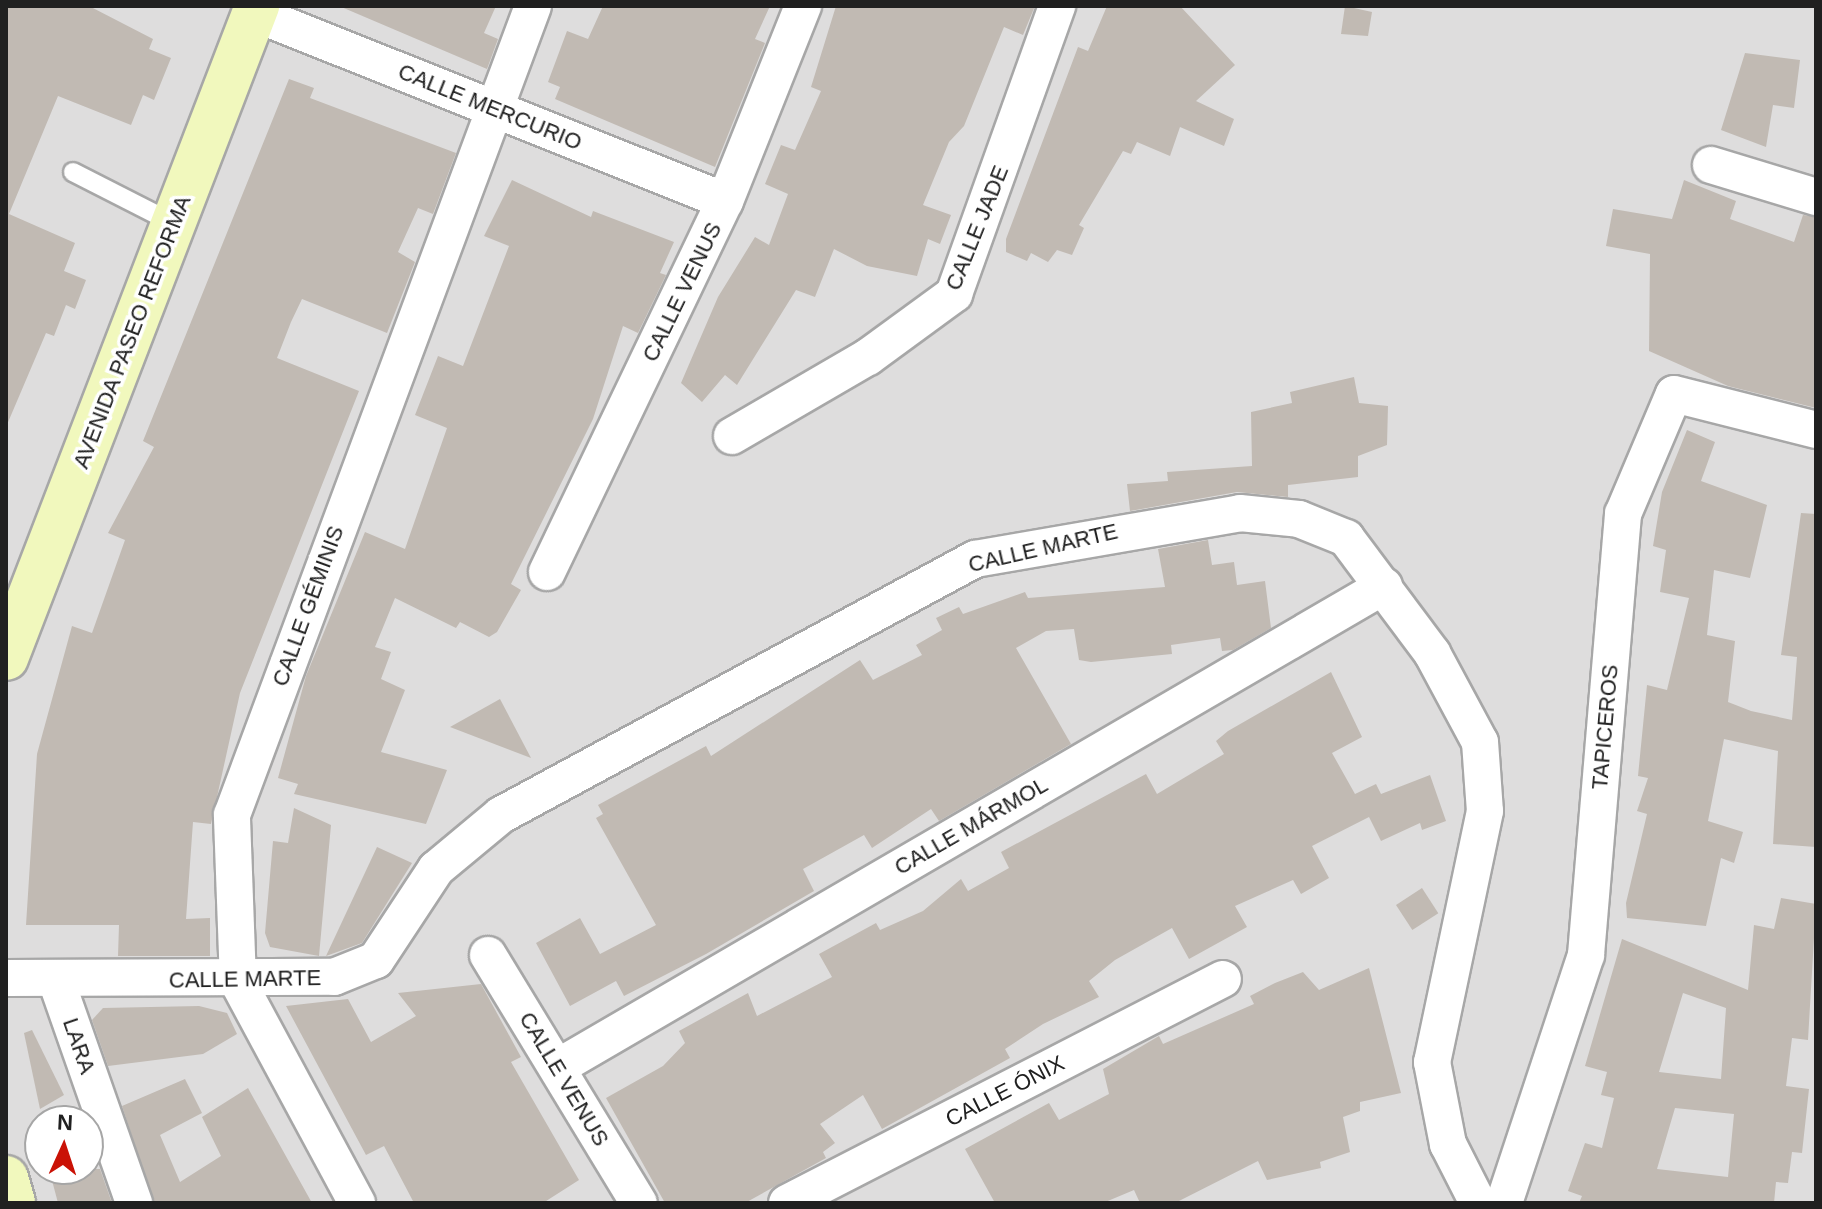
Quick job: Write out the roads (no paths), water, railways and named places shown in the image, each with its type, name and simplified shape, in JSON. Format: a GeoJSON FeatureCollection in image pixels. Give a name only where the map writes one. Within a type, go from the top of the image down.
{"type":"FeatureCollection","features":[{"type":"Feature","properties":{"kind":"main road","name":"AVENIDA PASEO REFORMA"},"geometry":{"type":"LineString","coordinates":[[6,658],[256,10]]}},
{"type":"Feature","properties":{"kind":"main road"},"geometry":{"type":"LineString","coordinates":[[6,1178],[13,1203]]}},
{"type":"Feature","properties":{"kind":"street","name":"CALLE GÉMINIS"},"geometry":{"type":"LineString","coordinates":[[357,1203],[238,982],[232,815],[490,107],[533,6]]}},
{"type":"Feature","properties":{"kind":"street","name":"CALLE VENUS"},"geometry":{"type":"LineString","coordinates":[[547,572],[725,201],[803,6]]}},
{"type":"Feature","properties":{"kind":"street","name":"CALLE JADE"},"geometry":{"type":"LineString","coordinates":[[732,436],[868,357],[954,294],[1057,6]]}},
{"type":"Feature","properties":{"kind":"street","name":"CALLE MERCURIO"},"geometry":{"type":"LineString","coordinates":[[256,10],[725,201]]}},
{"type":"Feature","properties":{"kind":"street"},"geometry":{"type":"LineString","coordinates":[[1711,165],[1816,197]]}},
{"type":"Feature","properties":{"kind":"street","name":"TAPICEROS"},"geometry":{"type":"LineString","coordinates":[[1504,1203],[1586,955],[1623,514],[1674,394],[1816,430]]}},
{"type":"Feature","properties":{"kind":"street","name":"CALLE MARTE"},"geometry":{"type":"LineString","coordinates":[[6,978],[238,982],[334,977],[376,960],[436,869],[501,815],[975,559],[1240,513],[1299,519],[1346,538],[1432,653],[1480,742],[1485,811],[1432,1062],[1448,1144],[1478,1203]]}},
{"type":"Feature","properties":{"kind":"street","name":"CALLE MÁRMOL"},"geometry":{"type":"LineString","coordinates":[[558,1067],[1384,586]]}},
{"type":"Feature","properties":{"kind":"street","name":"CALLE VENUS"},"geometry":{"type":"LineString","coordinates":[[488,955],[639,1203]]}},
{"type":"Feature","properties":{"kind":"street","name":"CALLE ÓNIX"},"geometry":{"type":"LineString","coordinates":[[787,1203],[1223,979]]}},
{"type":"Feature","properties":{"kind":"street","name":"LARA"},"geometry":{"type":"LineString","coordinates":[[56,980],[134,1203]]}},
{"type":"Feature","properties":{"kind":"lane"},"geometry":{"type":"LineString","coordinates":[[73,172],[173,223]]}}]}
